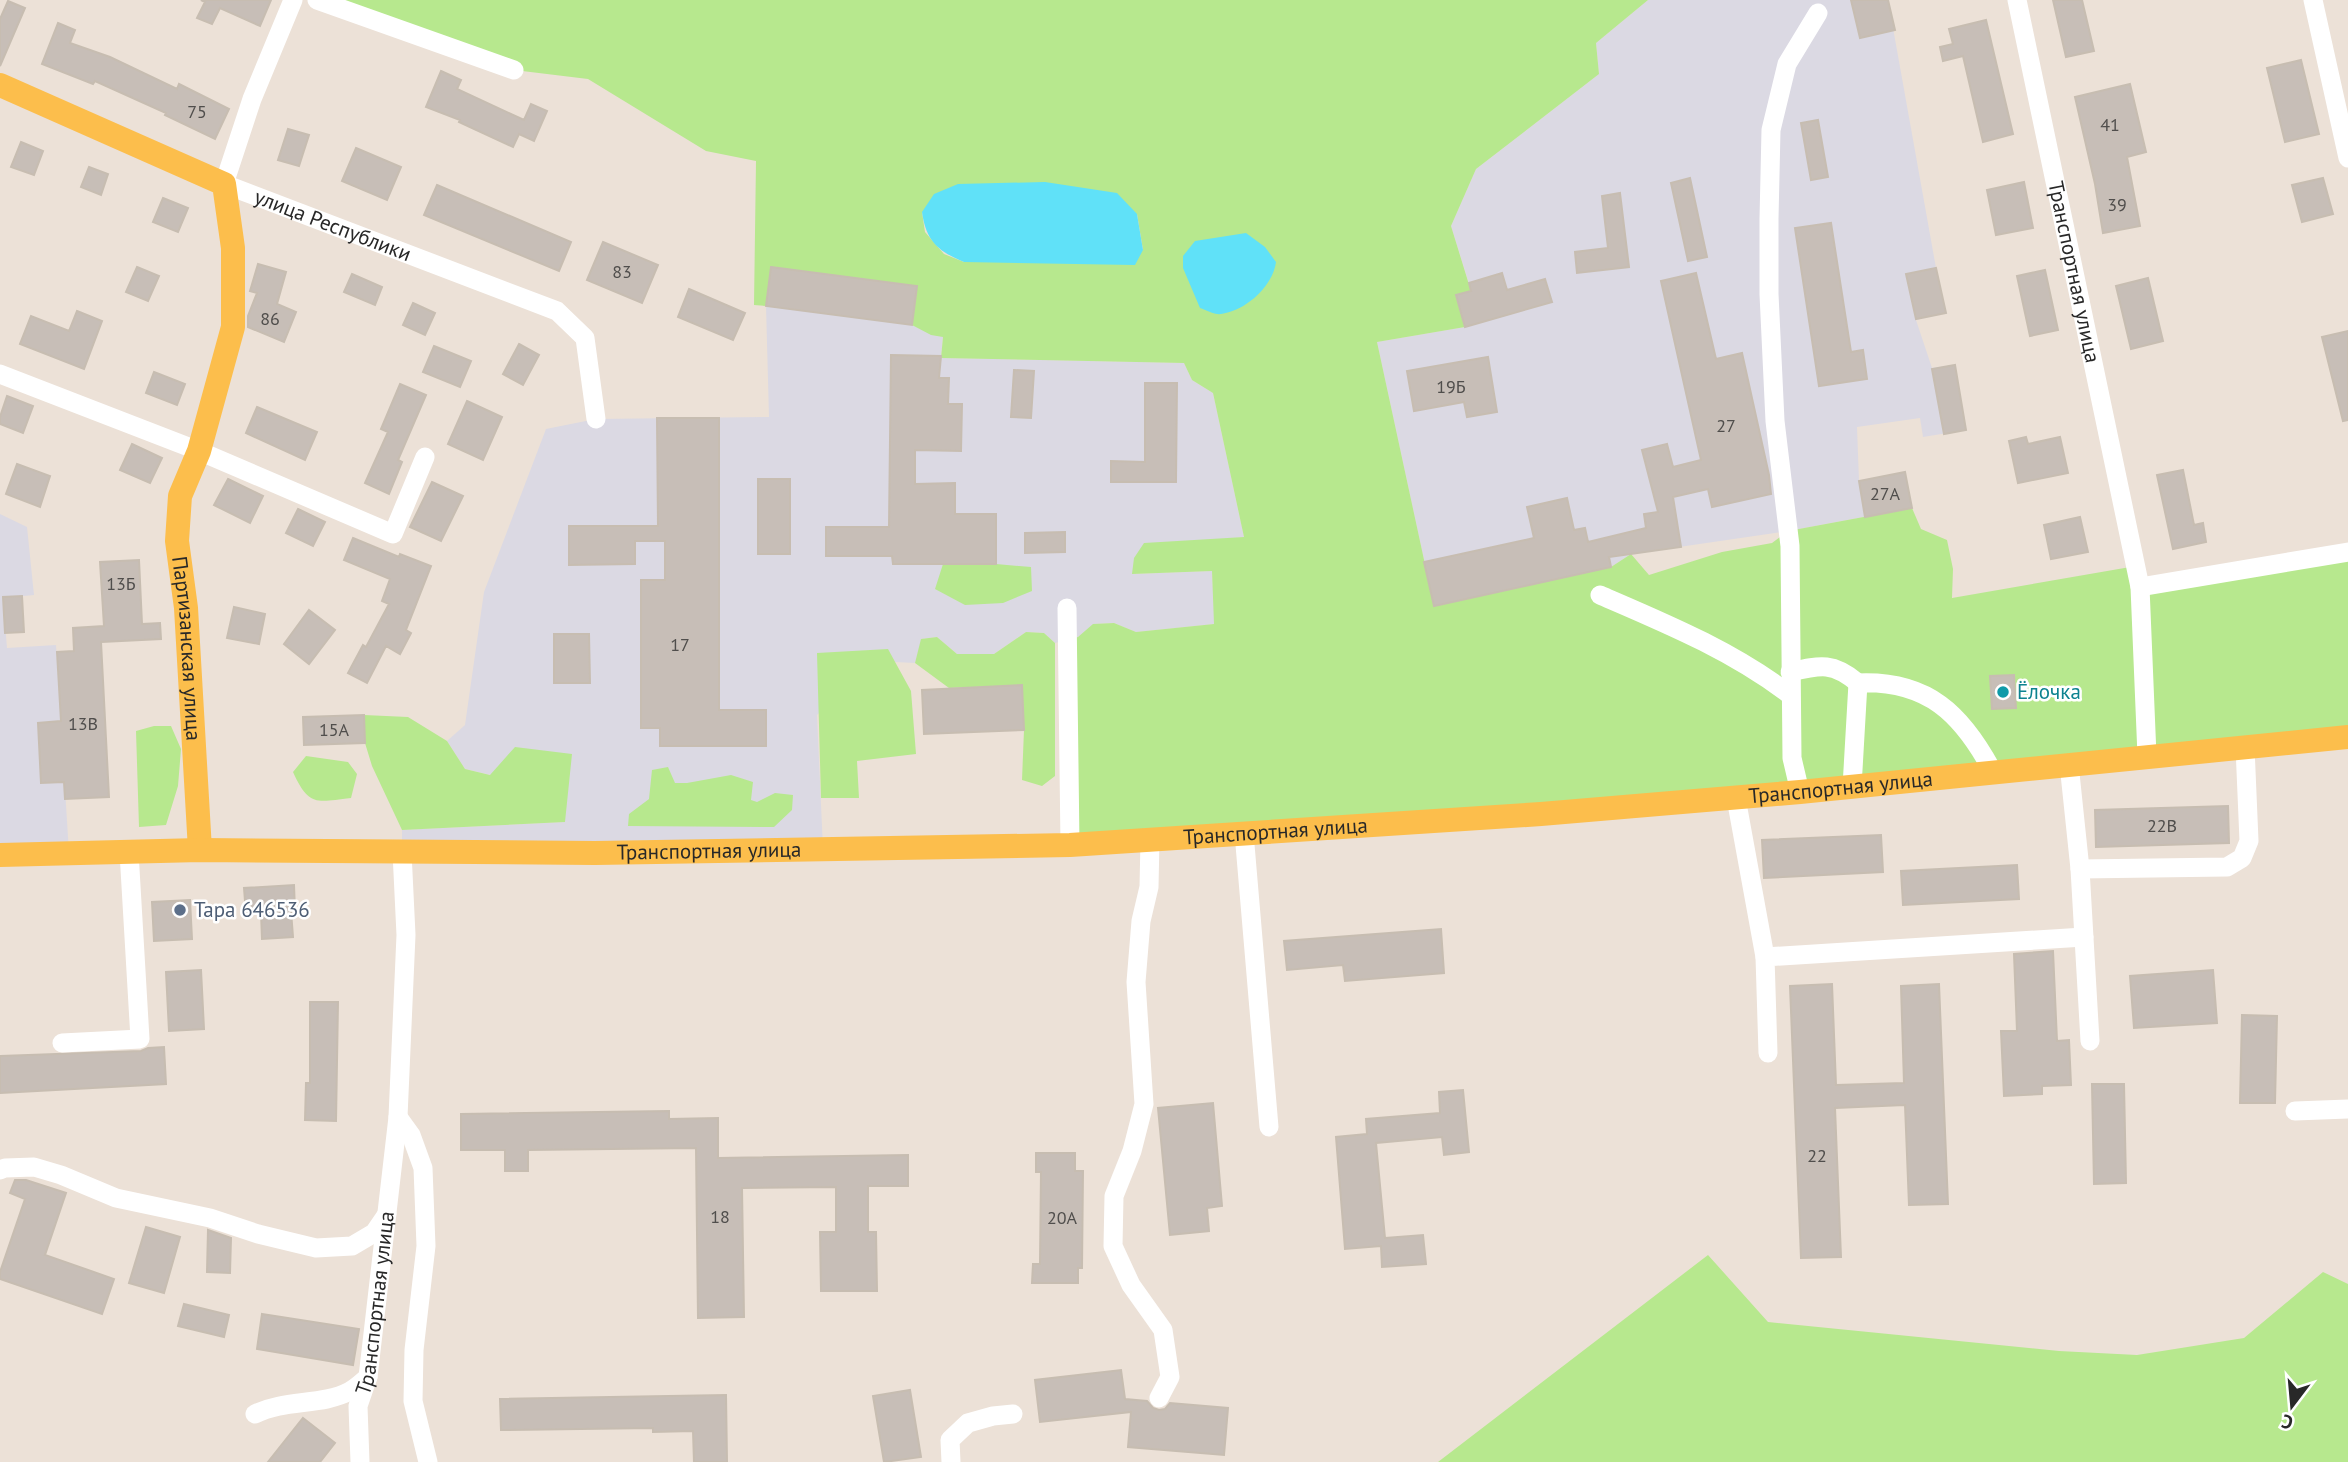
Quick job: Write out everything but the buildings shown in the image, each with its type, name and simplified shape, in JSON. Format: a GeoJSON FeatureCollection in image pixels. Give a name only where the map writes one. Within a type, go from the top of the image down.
{"type":"FeatureCollection","features":[{"type":"Feature","properties":{"kind":"main road","name":"улица Республики"},"geometry":{"type":"LineString","coordinates":[[0,85],[224,184]]}},
{"type":"Feature","properties":{"kind":"main road","name":"Партизанская улица"},"geometry":{"type":"LineString","coordinates":[[200,850],[186,608],[177,541],[180,496],[198,450],[233,327],[233,248],[224,184]]}},
{"type":"Feature","properties":{"kind":"main road","name":"Транспортная улица"},"geometry":{"type":"LineString","coordinates":[[0,855],[200,850],[595,853],[1070,845],[1541,814],[1736,798],[2348,737]]}},
{"type":"Feature","properties":{"kind":"street","name":"Партизанская улица"},"geometry":{"type":"LineString","coordinates":[[224,184],[252,99],[293,0]]}},
{"type":"Feature","properties":{"kind":"street"},"geometry":{"type":"LineString","coordinates":[[317,0],[514,70]]}},
{"type":"Feature","properties":{"kind":"street","name":"Транспортная улица"},"geometry":{"type":"LineString","coordinates":[[2017,0],[2140,587],[2147,757]]}},
{"type":"Feature","properties":{"kind":"street"},"geometry":{"type":"LineString","coordinates":[[2313,0],[2348,158]]}},
{"type":"Feature","properties":{"kind":"street"},"geometry":{"type":"LineString","coordinates":[[1800,792],[1792,758],[1790,546],[1775,421],[1769,294],[1772,130],[1787,64],[1818,13]]}},
{"type":"Feature","properties":{"kind":"street","name":"улица Республики"},"geometry":{"type":"LineString","coordinates":[[224,184],[557,311],[584,338],[596,419]]}},
{"type":"Feature","properties":{"kind":"street"},"geometry":{"type":"LineString","coordinates":[[0,374],[198,450],[393,534],[425,457]]}},
{"type":"Feature","properties":{"kind":"street"},"geometry":{"type":"LineString","coordinates":[[2140,587],[2348,552]]}},
{"type":"Feature","properties":{"kind":"street"},"geometry":{"type":"LineString","coordinates":[[1600,595],[1671,626],[1763,674],[1790,695]]}},
{"type":"Feature","properties":{"kind":"street"},"geometry":{"type":"LineString","coordinates":[[1067,608],[1070,845]]}},
{"type":"Feature","properties":{"kind":"street"},"geometry":{"type":"LineString","coordinates":[[1790,672],[1824,666],[1836,667],[1858,683],[1895,684],[1922,694],[1949,710],[1976,741],[1993,772]]}},
{"type":"Feature","properties":{"kind":"street"},"geometry":{"type":"LineString","coordinates":[[1852,787],[1858,683]]}},
{"type":"Feature","properties":{"kind":"street"},"geometry":{"type":"LineString","coordinates":[[2080,869],[2227,867],[2242,858],[2249,841],[2245,747]]}},
{"type":"Feature","properties":{"kind":"street"},"geometry":{"type":"LineString","coordinates":[[2069,764],[2080,869],[2090,1041]]}},
{"type":"Feature","properties":{"kind":"street"},"geometry":{"type":"LineString","coordinates":[[1736,798],[1765,957],[1769,1053]]}},
{"type":"Feature","properties":{"kind":"street"},"geometry":{"type":"LineString","coordinates":[[1244,833],[1269,1127]]}},
{"type":"Feature","properties":{"kind":"street"},"geometry":{"type":"LineString","coordinates":[[1150,840],[1149,887],[1141,921],[1136,982],[1144,1104],[1132,1151],[1114,1196],[1113,1246],[1130,1285],[1163,1331],[1170,1377],[1159,1398]]}},
{"type":"Feature","properties":{"kind":"street"},"geometry":{"type":"LineString","coordinates":[[62,1043],[140,1039],[129,852]]}},
{"type":"Feature","properties":{"kind":"street","name":"Транспортная улица"},"geometry":{"type":"LineString","coordinates":[[360,1462],[358,1406],[368,1377],[398,1117],[406,936],[402,852]]}},
{"type":"Feature","properties":{"kind":"street"},"geometry":{"type":"LineString","coordinates":[[1765,957],[2084,937]]}},
{"type":"Feature","properties":{"kind":"street"},"geometry":{"type":"LineString","coordinates":[[2295,1111],[2348,1109]]}},
{"type":"Feature","properties":{"kind":"street"},"geometry":{"type":"LineString","coordinates":[[398,1117],[411,1135],[423,1168],[426,1246],[414,1350],[413,1401],[428,1462]]}},
{"type":"Feature","properties":{"kind":"street"},"geometry":{"type":"LineString","coordinates":[[0,1170],[34,1167],[116,1198],[210,1218],[258,1234],[316,1248],[352,1246],[374,1233],[388,1213]]}},
{"type":"Feature","properties":{"kind":"street"},"geometry":{"type":"LineString","coordinates":[[255,1414],[267,1408],[323,1399],[349,1391],[368,1377]]}},
{"type":"Feature","properties":{"kind":"street"},"geometry":{"type":"LineString","coordinates":[[951,1462],[950,1440],[968,1423],[1013,1414]]}},
{"type":"Feature","properties":{"kind":"shaded area"},"geometry":{"type":"Polygon","coordinates":[[[1648,0],[1888,0],[1946,313],[1916,320],[1932,368],[1955,365],[1966,430],[1923,437],[1920,418],[1857,427],[1859,481],[1905,472],[1912,508],[1788,531],[1631,554],[1611,567],[1434,606],[1377,342],[1465,327],[1456,295],[1471,290],[1451,226],[1476,169],[1599,74],[1596,43],[1648,0]]]}},
{"type":"Feature","properties":{"kind":"shaded area"},"geometry":{"type":"Polygon","coordinates":[[[771,267],[917,286],[943,337],[941,358],[1184,363],[1192,380],[1213,393],[1244,537],[1220,540],[1133,574],[1212,571],[1215,624],[1136,632],[1114,623],[1094,624],[1078,637],[1055,643],[1044,633],[1026,632],[994,654],[957,654],[937,637],[922,639],[915,663],[895,662],[887,649],[817,715],[823,849],[402,852],[402,830],[565,822],[491,775],[465,769],[447,741],[465,725],[484,592],[546,429],[596,419],[769,417],[766,306],[771,267]]]}},
{"type":"Feature","properties":{"kind":"shaded area"},"geometry":{"type":"Polygon","coordinates":[[[0,514],[27,527],[34,595],[3,598],[7,648],[56,645],[69,853],[0,855],[0,514]]]}},
{"type":"Feature","properties":{"kind":"green space"},"geometry":{"type":"Polygon","coordinates":[[[317,0],[1648,0],[1596,43],[1599,74],[1476,169],[1451,226],[1471,291],[1456,296],[1465,327],[1377,342],[1434,606],[1611,567],[1631,554],[1649,575],[1722,552],[1772,543],[1788,531],[1912,508],[1921,529],[1947,540],[1953,569],[1952,598],[2136,566],[2140,586],[2348,552],[2348,737],[1070,845],[1067,640],[1078,637],[1093,624],[1114,623],[1136,632],[1214,624],[1212,571],[1132,574],[1134,558],[1144,543],[1244,537],[1213,393],[1192,380],[1184,363],[941,358],[943,337],[931,335],[912,325],[916,286],[772,267],[766,306],[754,305],[756,161],[706,151],[588,79],[514,70],[317,0]],[[922,212],[925,232],[944,254],[964,262],[1081,262],[1143,250],[1137,214],[922,212]],[[2014,675],[1990,676],[1992,709],[2016,708],[2014,675]]]}},
{"type":"Feature","properties":{"kind":"green space"},"geometry":{"type":"Polygon","coordinates":[[[943,564],[1031,567],[1032,591],[1003,603],[965,605],[935,589],[943,564]]]}},
{"type":"Feature","properties":{"kind":"green space"},"geometry":{"type":"Polygon","coordinates":[[[1026,632],[1044,633],[1055,643],[1055,776],[1042,786],[1022,780],[1022,685],[949,688],[915,663],[921,639],[937,637],[957,654],[994,654],[1026,632]]]}},
{"type":"Feature","properties":{"kind":"green space"},"geometry":{"type":"Polygon","coordinates":[[[888,649],[911,691],[916,754],[857,761],[859,798],[821,798],[817,653],[888,649]]]}},
{"type":"Feature","properties":{"kind":"green space"},"geometry":{"type":"Polygon","coordinates":[[[364,715],[408,717],[447,741],[465,769],[490,775],[515,747],[572,754],[565,822],[402,830],[372,766],[365,743],[364,715]]]}},
{"type":"Feature","properties":{"kind":"green space"},"geometry":{"type":"Polygon","coordinates":[[[154,726],[171,726],[181,749],[178,786],[166,825],[139,827],[136,731],[154,726]]]}},
{"type":"Feature","properties":{"kind":"green space"},"geometry":{"type":"Polygon","coordinates":[[[306,756],[348,762],[357,774],[351,798],[321,801],[309,797],[293,772],[306,756]]]}},
{"type":"Feature","properties":{"kind":"green space"},"geometry":{"type":"Polygon","coordinates":[[[668,767],[675,783],[731,775],[753,782],[751,800],[757,802],[775,793],[793,795],[792,810],[774,827],[628,826],[629,814],[649,799],[652,770],[668,767]]]}},
{"type":"Feature","properties":{"kind":"green space"},"geometry":{"type":"Polygon","coordinates":[[[1708,1255],[1768,1322],[2059,1351],[2137,1355],[2244,1338],[2323,1272],[2348,1284],[2348,1462],[1438,1462],[1708,1255]]]}},
{"type":"Feature","properties":{"kind":"water"},"geometry":{"type":"Polygon","coordinates":[[[1045,182],[1117,193],[1137,214],[1143,250],[1135,265],[964,262],[940,249],[926,230],[922,212],[934,194],[958,184],[1045,182]]]}},
{"type":"Feature","properties":{"kind":"water"},"geometry":{"type":"Polygon","coordinates":[[[1246,233],[1265,247],[1276,262],[1270,280],[1249,303],[1230,312],[1219,314],[1200,308],[1183,268],[1183,256],[1195,241],[1246,233]]]}},
{"type":"Feature","properties":{"kind":"place","name":"Ёлочка"},"geometry":{"type":"Point","coordinates":[2003,692]}},
{"type":"Feature","properties":{"kind":"place","name":"Тара 646536"},"geometry":{"type":"Point","coordinates":[180,910]}}]}
